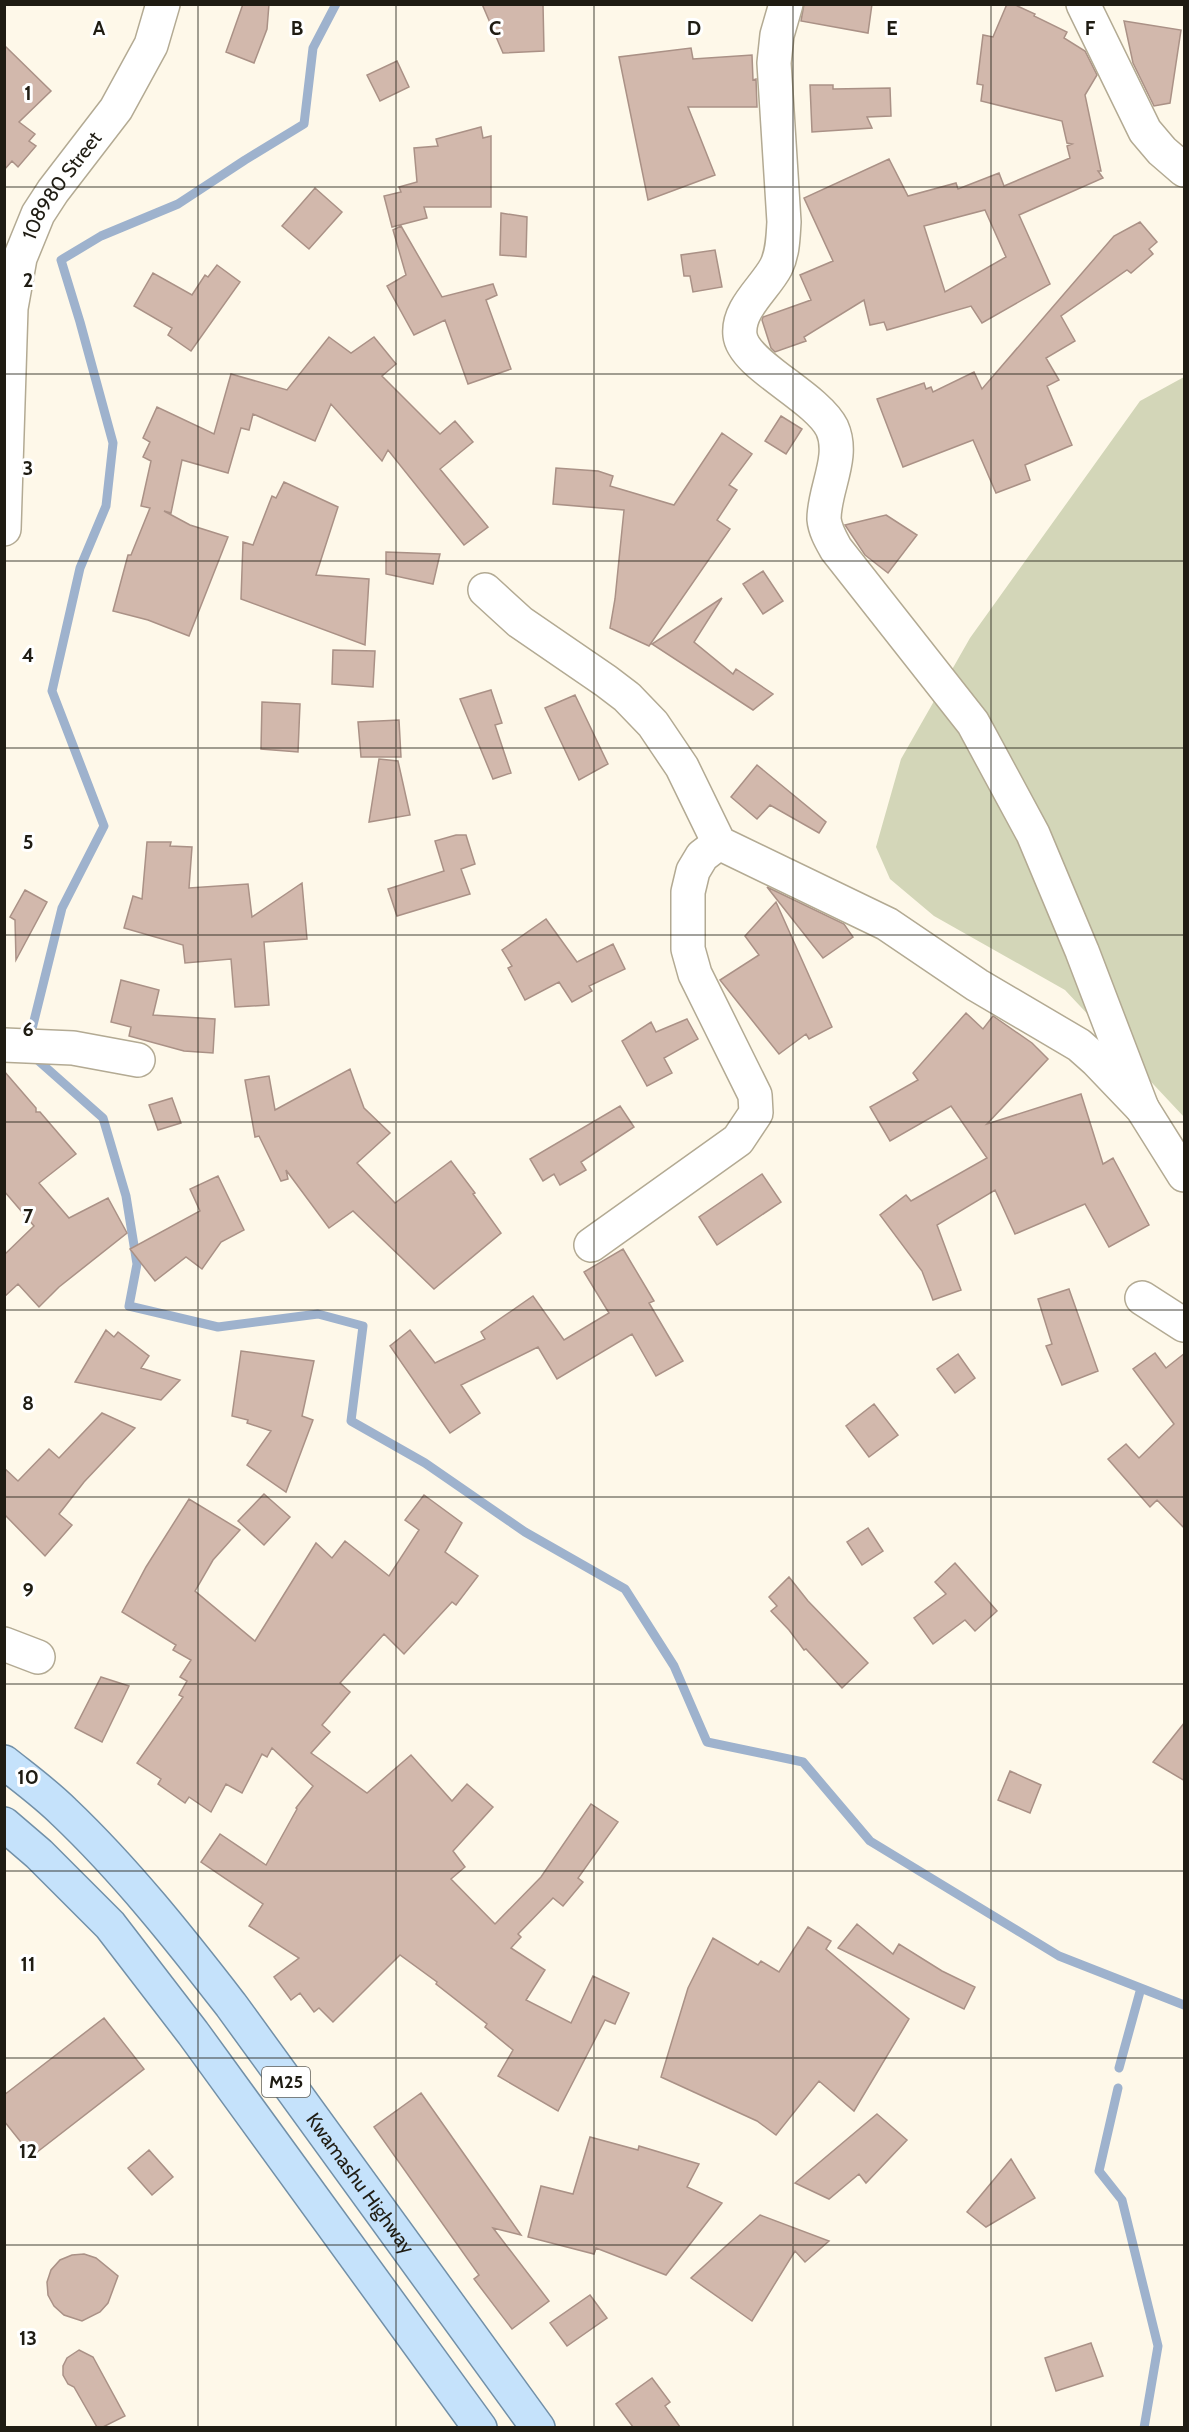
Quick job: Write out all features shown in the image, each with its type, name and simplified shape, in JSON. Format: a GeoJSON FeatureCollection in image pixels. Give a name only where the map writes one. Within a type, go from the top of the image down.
{"type":"FeatureCollection","features":[{"type":"Feature","properties":{"kind":"main road","name":"Kwamashu Highway"},"geometry":{"type":"LineString","coordinates":[[4,1762],[63,1811],[121,1871],[178,1936],[231,2005],[538,2427]]}},
{"type":"Feature","properties":{"kind":"main road","name":"M25"},"geometry":{"type":"LineString","coordinates":[[4,1824],[39,1854],[110,1925],[193,2033],[480,2427]]}},
{"type":"Feature","properties":{"kind":"main road"},"geometry":{"type":"LineString","coordinates":[[193,2033],[231,2005]]}},
{"type":"Feature","properties":{"kind":"street","name":"108980 Street"},"geometry":{"type":"LineString","coordinates":[[4,529],[12,253],[43,207],[116,109],[151,45],[163,4]]}},
{"type":"Feature","properties":{"kind":"street"},"geometry":{"type":"LineString","coordinates":[[786,4],[777,34],[774,63],[784,222],[782,248],[772,273],[742,317],[740,334],[742,343],[753,358],[821,411],[831,428],[836,441],[824,519],[828,535],[836,549],[973,723],[1033,834],[1082,951],[1142,1108]]}},
{"type":"Feature","properties":{"kind":"street"},"geometry":{"type":"LineString","coordinates":[[1083,4],[1145,131],[1162,151],[1185,170]]}},
{"type":"Feature","properties":{"kind":"street"},"geometry":{"type":"LineString","coordinates":[[485,590],[519,622],[627,697],[653,724],[682,767],[719,843],[887,924],[977,985],[1048,1025],[1078,1045],[1097,1061],[1142,1108],[1185,1174]]}},
{"type":"Feature","properties":{"kind":"street"},"geometry":{"type":"LineString","coordinates":[[591,1245],[738,1140],[756,1113],[755,1095],[695,974],[688,949],[688,892],[693,871],[702,856],[719,843]]}},
{"type":"Feature","properties":{"kind":"street"},"geometry":{"type":"LineString","coordinates":[[4,1045],[73,1048],[138,1060]]}},
{"type":"Feature","properties":{"kind":"street"},"geometry":{"type":"LineString","coordinates":[[1142,1298],[1185,1324]]}},
{"type":"Feature","properties":{"kind":"street"},"geometry":{"type":"LineString","coordinates":[[4,1644],[38,1657]]}},
{"type":"Feature","properties":{"kind":"green space"},"geometry":{"type":"Polygon","coordinates":[[[1184,377],[1184,1117],[1065,990],[934,916],[890,879],[876,847],[901,759],[970,638],[1140,401],[1184,377]]]}},
{"type":"Feature","properties":{"kind":"building"},"geometry":{"type":"Polygon","coordinates":[[[243,4],[269,4],[267,29],[254,63],[226,52],[243,4]]]}},
{"type":"Feature","properties":{"kind":"building"},"geometry":{"type":"Polygon","coordinates":[[[482,4],[543,4],[544,51],[503,53],[482,4]]]}},
{"type":"Feature","properties":{"kind":"building"},"geometry":{"type":"Polygon","coordinates":[[[804,4],[872,4],[868,33],[801,21],[804,4]]]}},
{"type":"Feature","properties":{"kind":"building"},"geometry":{"type":"Polygon","coordinates":[[[1007,4],[1013,4],[1067,32],[1064,38],[1085,51],[1097,75],[1085,95],[1101,171],[1098,171],[1103,178],[1019,215],[1050,284],[982,323],[971,306],[887,330],[884,322],[870,325],[864,300],[804,337],[806,341],[775,352],[771,348],[763,317],[811,300],[800,275],[833,261],[804,198],[889,159],[908,196],[956,183],[958,189],[999,173],[1004,186],[1070,158],[1067,146],[1072,144],[1067,143],[1062,121],[981,101],[983,85],[977,84],[983,35],[993,37],[1007,4]],[[985,210],[924,226],[945,292],[1006,257],[985,210]]]}},
{"type":"Feature","properties":{"kind":"building"},"geometry":{"type":"Polygon","coordinates":[[[1124,21],[1181,30],[1170,103],[1154,106],[1133,63],[1124,21]]]}},
{"type":"Feature","properties":{"kind":"building"},"geometry":{"type":"Polygon","coordinates":[[[4,45],[51,91],[19,122],[35,134],[29,141],[36,146],[18,167],[12,161],[4,170],[4,45]]]}},
{"type":"Feature","properties":{"kind":"building"},"geometry":{"type":"Polygon","coordinates":[[[691,48],[693,59],[752,55],[757,107],[688,107],[715,175],[648,200],[619,57],[691,48]]]}},
{"type":"Feature","properties":{"kind":"building"},"geometry":{"type":"Polygon","coordinates":[[[397,61],[409,87],[380,101],[367,75],[397,61]]]}},
{"type":"Feature","properties":{"kind":"building"},"geometry":{"type":"Polygon","coordinates":[[[810,85],[833,85],[833,89],[890,88],[891,116],[867,117],[872,128],[812,132],[810,85]]]}},
{"type":"Feature","properties":{"kind":"building"},"geometry":{"type":"Polygon","coordinates":[[[481,127],[483,138],[491,136],[491,207],[424,207],[427,218],[392,227],[384,196],[401,192],[399,187],[417,182],[414,148],[438,146],[436,139],[481,127]]]}},
{"type":"Feature","properties":{"kind":"building"},"geometry":{"type":"Polygon","coordinates":[[[315,188],[342,212],[309,249],[282,226],[315,188]]]}},
{"type":"Feature","properties":{"kind":"building"},"geometry":{"type":"Polygon","coordinates":[[[501,213],[527,217],[526,257],[500,255],[501,213]]]}},
{"type":"Feature","properties":{"kind":"building"},"geometry":{"type":"Polygon","coordinates":[[[1140,222],[1157,242],[1149,249],[1153,254],[1131,273],[1127,270],[1061,316],[1075,341],[1046,358],[1059,380],[1047,386],[1072,445],[1025,465],[1030,480],[996,493],[973,440],[903,467],[877,399],[924,383],[926,389],[931,387],[933,392],[974,372],[982,389],[1114,236],[1140,222]]]}},
{"type":"Feature","properties":{"kind":"building"},"geometry":{"type":"Polygon","coordinates":[[[401,226],[442,297],[493,284],[497,295],[486,300],[511,369],[468,384],[445,320],[414,335],[387,286],[406,275],[393,230],[401,226]]]}},
{"type":"Feature","properties":{"kind":"building"},"geometry":{"type":"Polygon","coordinates":[[[715,250],[722,287],[693,292],[690,276],[684,276],[681,255],[715,250]]]}},
{"type":"Feature","properties":{"kind":"building"},"geometry":{"type":"Polygon","coordinates":[[[217,265],[240,282],[191,351],[168,335],[172,328],[134,306],[153,273],[192,295],[205,275],[208,277],[217,265]]]}},
{"type":"Feature","properties":{"kind":"building"},"geometry":{"type":"Polygon","coordinates":[[[329,337],[351,353],[374,337],[396,364],[382,376],[440,434],[455,421],[473,442],[440,469],[488,527],[464,545],[388,450],[382,461],[331,404],[315,441],[253,414],[249,430],[241,428],[228,473],[182,460],[171,513],[164,511],[190,525],[228,537],[189,636],[148,620],[113,611],[128,555],[131,555],[150,508],[141,506],[151,461],[143,457],[150,442],[143,438],[157,407],[214,434],[231,374],[287,390],[329,337]]]}},
{"type":"Feature","properties":{"kind":"building"},"geometry":{"type":"Polygon","coordinates":[[[781,416],[802,429],[786,454],[765,441],[781,416]]]}},
{"type":"Feature","properties":{"kind":"building"},"geometry":{"type":"Polygon","coordinates":[[[722,433],[752,454],[729,485],[737,490],[717,520],[730,529],[649,646],[610,628],[624,510],[553,504],[556,468],[598,471],[613,476],[610,486],[674,505],[722,433]]]}},
{"type":"Feature","properties":{"kind":"building"},"geometry":{"type":"Polygon","coordinates":[[[284,482],[338,507],[316,575],[369,579],[365,645],[241,599],[243,542],[253,545],[272,496],[276,498],[284,482]]]}},
{"type":"Feature","properties":{"kind":"building"},"geometry":{"type":"Polygon","coordinates":[[[886,515],[917,535],[888,573],[865,555],[845,525],[886,515]]]}},
{"type":"Feature","properties":{"kind":"building"},"geometry":{"type":"Polygon","coordinates":[[[386,552],[440,554],[433,584],[386,574],[386,552]]]}},
{"type":"Feature","properties":{"kind":"building"},"geometry":{"type":"Polygon","coordinates":[[[763,571],[783,601],[763,614],[743,584],[763,571]]]}},
{"type":"Feature","properties":{"kind":"building"},"geometry":{"type":"Polygon","coordinates":[[[722,598],[694,642],[733,674],[736,669],[773,694],[753,710],[652,644],[722,598]]]}},
{"type":"Feature","properties":{"kind":"building"},"geometry":{"type":"Polygon","coordinates":[[[333,650],[375,651],[373,687],[332,684],[333,650]]]}},
{"type":"Feature","properties":{"kind":"building"},"geometry":{"type":"Polygon","coordinates":[[[491,690],[502,723],[495,725],[511,773],[493,779],[460,699],[491,690]]]}},
{"type":"Feature","properties":{"kind":"building"},"geometry":{"type":"Polygon","coordinates":[[[575,695],[608,764],[579,780],[545,708],[575,695]]]}},
{"type":"Feature","properties":{"kind":"building"},"geometry":{"type":"Polygon","coordinates":[[[262,702],[300,704],[298,752],[261,749],[262,702]]]}},
{"type":"Feature","properties":{"kind":"building"},"geometry":{"type":"Polygon","coordinates":[[[399,720],[401,757],[361,757],[358,722],[399,720]]]}},
{"type":"Feature","properties":{"kind":"building"},"geometry":{"type":"Polygon","coordinates":[[[379,759],[398,761],[410,815],[369,822],[379,759]]]}},
{"type":"Feature","properties":{"kind":"building"},"geometry":{"type":"Polygon","coordinates":[[[757,765],[826,822],[819,833],[770,805],[757,819],[731,797],[757,765]]]}},
{"type":"Feature","properties":{"kind":"building"},"geometry":{"type":"Polygon","coordinates":[[[456,835],[466,835],[475,864],[461,869],[470,894],[397,916],[388,889],[444,871],[435,841],[456,835]]]}},
{"type":"Feature","properties":{"kind":"building"},"geometry":{"type":"Polygon","coordinates":[[[147,842],[171,842],[170,846],[192,847],[189,888],[248,884],[252,917],[302,883],[307,939],[264,942],[269,1005],[235,1007],[231,959],[185,963],[183,945],[124,928],[133,896],[142,899],[147,842]]]}},
{"type":"Feature","properties":{"kind":"building"},"geometry":{"type":"Polygon","coordinates":[[[767,887],[844,924],[853,937],[823,958],[767,887]]]}},
{"type":"Feature","properties":{"kind":"building"},"geometry":{"type":"Polygon","coordinates":[[[25,890],[47,902],[16,960],[15,920],[10,917],[25,890]]]}},
{"type":"Feature","properties":{"kind":"building"},"geometry":{"type":"Polygon","coordinates":[[[776,902],[832,1027],[809,1039],[806,1034],[779,1054],[720,980],[759,955],[745,936],[776,902]]]}},
{"type":"Feature","properties":{"kind":"building"},"geometry":{"type":"Polygon","coordinates":[[[546,919],[577,962],[613,944],[625,969],[589,986],[592,991],[572,1002],[559,982],[525,1000],[508,968],[512,966],[502,950],[546,919]]]}},
{"type":"Feature","properties":{"kind":"building"},"geometry":{"type":"Polygon","coordinates":[[[121,980],[159,990],[153,1015],[215,1019],[213,1053],[184,1051],[129,1036],[131,1027],[111,1022],[121,980]]]}},
{"type":"Feature","properties":{"kind":"building"},"geometry":{"type":"Polygon","coordinates":[[[966,1013],[983,1029],[993,1016],[1032,1043],[1048,1059],[987,1124],[1081,1094],[1103,1164],[1113,1158],[1149,1225],[1109,1247],[1085,1204],[1015,1234],[995,1190],[937,1225],[961,1290],[933,1300],[922,1271],[880,1215],[906,1195],[911,1201],[987,1158],[951,1106],[890,1141],[870,1107],[918,1080],[913,1073],[966,1013]]]}},
{"type":"Feature","properties":{"kind":"building"},"geometry":{"type":"Polygon","coordinates":[[[687,1019],[698,1039],[664,1058],[672,1073],[647,1086],[622,1041],[651,1022],[656,1032],[687,1019]]]}},
{"type":"Feature","properties":{"kind":"building"},"geometry":{"type":"Polygon","coordinates":[[[350,1069],[364,1108],[390,1133],[357,1163],[395,1203],[451,1161],[501,1233],[434,1289],[353,1211],[329,1228],[286,1170],[288,1179],[281,1181],[259,1136],[255,1137],[245,1080],[269,1076],[275,1110],[350,1069]]]}},
{"type":"Feature","properties":{"kind":"building"},"geometry":{"type":"Polygon","coordinates":[[[4,1071],[36,1108],[36,1112],[40,1112],[76,1154],[39,1183],[69,1218],[108,1198],[127,1233],[59,1287],[39,1307],[18,1284],[4,1297],[4,1255],[34,1226],[4,1191],[4,1071]]]}},
{"type":"Feature","properties":{"kind":"building"},"geometry":{"type":"Polygon","coordinates":[[[172,1098],[181,1123],[158,1130],[149,1105],[172,1098]]]}},
{"type":"Feature","properties":{"kind":"building"},"geometry":{"type":"Polygon","coordinates":[[[620,1106],[634,1127],[581,1162],[586,1170],[560,1185],[554,1174],[543,1181],[530,1159],[620,1106]]]}},
{"type":"Feature","properties":{"kind":"building"},"geometry":{"type":"Polygon","coordinates":[[[762,1174],[781,1202],[717,1245],[699,1217],[762,1174]]]}},
{"type":"Feature","properties":{"kind":"building"},"geometry":{"type":"Polygon","coordinates":[[[218,1176],[244,1230],[221,1242],[202,1269],[186,1257],[155,1281],[130,1249],[200,1211],[190,1189],[218,1176]]]}},
{"type":"Feature","properties":{"kind":"building"},"geometry":{"type":"Polygon","coordinates":[[[623,1249],[654,1301],[649,1303],[683,1361],[656,1376],[632,1334],[557,1379],[538,1347],[461,1385],[480,1413],[450,1433],[390,1346],[410,1330],[435,1363],[485,1339],[481,1332],[533,1296],[564,1340],[609,1313],[584,1272],[623,1249]]]}},
{"type":"Feature","properties":{"kind":"building"},"geometry":{"type":"Polygon","coordinates":[[[1069,1289],[1098,1371],[1062,1385],[1046,1346],[1052,1344],[1038,1299],[1069,1289]]]}},
{"type":"Feature","properties":{"kind":"building"},"geometry":{"type":"Polygon","coordinates":[[[106,1330],[114,1337],[118,1332],[149,1356],[141,1368],[180,1380],[161,1400],[75,1382],[106,1330]]]}},
{"type":"Feature","properties":{"kind":"building"},"geometry":{"type":"Polygon","coordinates":[[[241,1351],[314,1361],[302,1416],[313,1420],[286,1492],[247,1465],[271,1431],[247,1423],[248,1420],[232,1416],[241,1351]]]}},
{"type":"Feature","properties":{"kind":"building"},"geometry":{"type":"Polygon","coordinates":[[[1155,1353],[1166,1368],[1185,1353],[1185,1529],[1157,1500],[1150,1507],[1108,1459],[1126,1444],[1139,1458],[1174,1424],[1133,1369],[1155,1353]]]}},
{"type":"Feature","properties":{"kind":"building"},"geometry":{"type":"Polygon","coordinates":[[[958,1354],[975,1378],[955,1393],[937,1369],[958,1354]]]}},
{"type":"Feature","properties":{"kind":"building"},"geometry":{"type":"Polygon","coordinates":[[[874,1404],[898,1435],[869,1457],[846,1426],[874,1404]]]}},
{"type":"Feature","properties":{"kind":"building"},"geometry":{"type":"Polygon","coordinates":[[[102,1413],[135,1428],[84,1482],[59,1514],[72,1525],[45,1556],[4,1514],[4,1468],[18,1481],[49,1449],[59,1458],[102,1413]]]}},
{"type":"Feature","properties":{"kind":"building"},"geometry":{"type":"Polygon","coordinates":[[[264,1494],[290,1517],[264,1545],[238,1521],[264,1494]]]}},
{"type":"Feature","properties":{"kind":"building"},"geometry":{"type":"Polygon","coordinates":[[[424,1495],[462,1523],[445,1552],[478,1576],[456,1605],[452,1602],[404,1654],[384,1634],[340,1683],[350,1692],[322,1725],[330,1732],[311,1753],[367,1793],[411,1755],[452,1801],[467,1784],[493,1807],[453,1851],[465,1867],[451,1879],[495,1924],[541,1877],[591,1804],[618,1822],[578,1878],[583,1882],[563,1906],[553,1898],[518,1934],[521,1937],[511,1948],[545,1970],[526,2000],[571,2023],[593,1976],[629,1993],[615,2024],[605,2020],[558,2111],[498,2076],[513,2050],[485,2027],[487,2024],[436,1984],[437,1982],[400,1955],[333,2022],[319,2008],[314,2012],[300,1993],[291,2000],[274,1977],[299,1958],[249,1926],[263,1904],[201,1862],[220,1834],[266,1865],[296,1808],[313,1786],[272,1748],[267,1757],[262,1754],[242,1793],[226,1784],[211,1812],[189,1797],[185,1803],[158,1784],[161,1779],[137,1763],[183,1697],[179,1695],[187,1681],[180,1677],[191,1660],[173,1650],[176,1645],[122,1612],[146,1567],[189,1499],[240,1530],[213,1560],[195,1591],[255,1641],[316,1543],[332,1558],[345,1541],[389,1576],[419,1530],[405,1520],[424,1495]]]}},
{"type":"Feature","properties":{"kind":"building"},"geometry":{"type":"Polygon","coordinates":[[[868,1528],[883,1551],[862,1565],[847,1542],[868,1528]]]}},
{"type":"Feature","properties":{"kind":"building"},"geometry":{"type":"Polygon","coordinates":[[[955,1563],[997,1611],[975,1631],[965,1620],[933,1644],[914,1618],[946,1594],[935,1582],[955,1563]]]}},
{"type":"Feature","properties":{"kind":"building"},"geometry":{"type":"Polygon","coordinates":[[[789,1577],[808,1601],[868,1663],[842,1688],[806,1649],[804,1650],[771,1611],[777,1606],[769,1597],[789,1577]]]}},
{"type":"Feature","properties":{"kind":"building"},"geometry":{"type":"Polygon","coordinates":[[[101,1677],[129,1686],[102,1742],[75,1728],[101,1677]]]}},
{"type":"Feature","properties":{"kind":"building"},"geometry":{"type":"Polygon","coordinates":[[[1185,1722],[1185,1781],[1153,1762],[1185,1722]]]}},
{"type":"Feature","properties":{"kind":"building"},"geometry":{"type":"Polygon","coordinates":[[[1010,1771],[1041,1785],[1030,1813],[998,1800],[1010,1771]]]}},
{"type":"Feature","properties":{"kind":"building"},"geometry":{"type":"Polygon","coordinates":[[[857,1924],[893,1954],[899,1944],[942,1971],[975,1987],[964,2009],[838,1948],[857,1924]]]}},
{"type":"Feature","properties":{"kind":"building"},"geometry":{"type":"Polygon","coordinates":[[[808,1927],[831,1941],[826,1949],[909,2019],[854,2111],[819,2081],[776,2135],[757,2121],[661,2077],[688,1988],[713,1938],[758,1965],[761,1961],[779,1972],[808,1927]]]}},
{"type":"Feature","properties":{"kind":"building"},"geometry":{"type":"Polygon","coordinates":[[[104,2018],[144,2069],[32,2156],[4,2121],[4,2095],[104,2018]]]}},
{"type":"Feature","properties":{"kind":"building"},"geometry":{"type":"Polygon","coordinates":[[[421,2093],[521,2235],[493,2228],[549,2301],[512,2329],[474,2279],[479,2275],[374,2127],[421,2093]]]}},
{"type":"Feature","properties":{"kind":"building"},"geometry":{"type":"Polygon","coordinates":[[[877,2114],[907,2140],[866,2183],[859,2174],[829,2199],[795,2183],[877,2114]]]}},
{"type":"Feature","properties":{"kind":"building"},"geometry":{"type":"Polygon","coordinates":[[[590,2137],[638,2150],[639,2146],[699,2164],[687,2187],[722,2203],[666,2275],[596,2248],[594,2254],[528,2237],[541,2186],[573,2194],[590,2137]]]}},
{"type":"Feature","properties":{"kind":"building"},"geometry":{"type":"Polygon","coordinates":[[[149,2150],[173,2177],[152,2195],[128,2168],[149,2150]]]}},
{"type":"Feature","properties":{"kind":"building"},"geometry":{"type":"Polygon","coordinates":[[[1011,2159],[1035,2198],[986,2227],[967,2212],[1011,2159]]]}},
{"type":"Feature","properties":{"kind":"building"},"geometry":{"type":"Polygon","coordinates":[[[760,2215],[829,2241],[805,2262],[795,2251],[752,2321],[691,2278],[760,2215]]]}},
{"type":"Feature","properties":{"kind":"building"},"geometry":{"type":"Polygon","coordinates":[[[84,2254],[96,2258],[118,2276],[108,2303],[100,2312],[82,2321],[64,2315],[54,2306],[48,2295],[47,2282],[51,2270],[60,2260],[72,2255],[84,2254]]]}},
{"type":"Feature","properties":{"kind":"building"},"geometry":{"type":"Polygon","coordinates":[[[590,2295],[607,2318],[567,2346],[550,2323],[590,2295]]]}},
{"type":"Feature","properties":{"kind":"building"},"geometry":{"type":"Polygon","coordinates":[[[1091,2343],[1103,2376],[1056,2391],[1045,2358],[1091,2343]]]}},
{"type":"Feature","properties":{"kind":"building"},"geometry":{"type":"Polygon","coordinates":[[[79,2350],[93,2357],[125,2416],[103,2427],[97,2427],[74,2387],[68,2384],[63,2375],[63,2366],[67,2358],[79,2350]]]}},
{"type":"Feature","properties":{"kind":"building"},"geometry":{"type":"Polygon","coordinates":[[[652,2378],[670,2402],[665,2406],[680,2427],[633,2427],[616,2404],[652,2378]]]}},
{"type":"Feature","properties":{"kind":"waterway"},"geometry":{"type":"LineString","coordinates":[[29,1041],[62,908],[104,826],[52,691],[80,568],[106,506],[113,443],[61,260],[101,236],[178,204],[304,124],[313,48],[336,4]]}},
{"type":"Feature","properties":{"kind":"waterway"},"geometry":{"type":"LineString","coordinates":[[33,1056],[103,1118],[126,1196],[137,1264],[129,1306],[218,1327],[318,1314],[363,1326],[351,1421],[425,1463],[525,1532],[625,1589],[674,1666],[707,1742],[803,1762],[870,1841],[1059,1956],[1184,2005]]}},
{"type":"Feature","properties":{"kind":"waterway"},"geometry":{"type":"LineString","coordinates":[[1119,2068],[1141,1988]]}},
{"type":"Feature","properties":{"kind":"waterway"},"geometry":{"type":"LineString","coordinates":[[1118,2088],[1099,2171],[1122,2200],[1158,2346],[1144,2428]]}}]}
